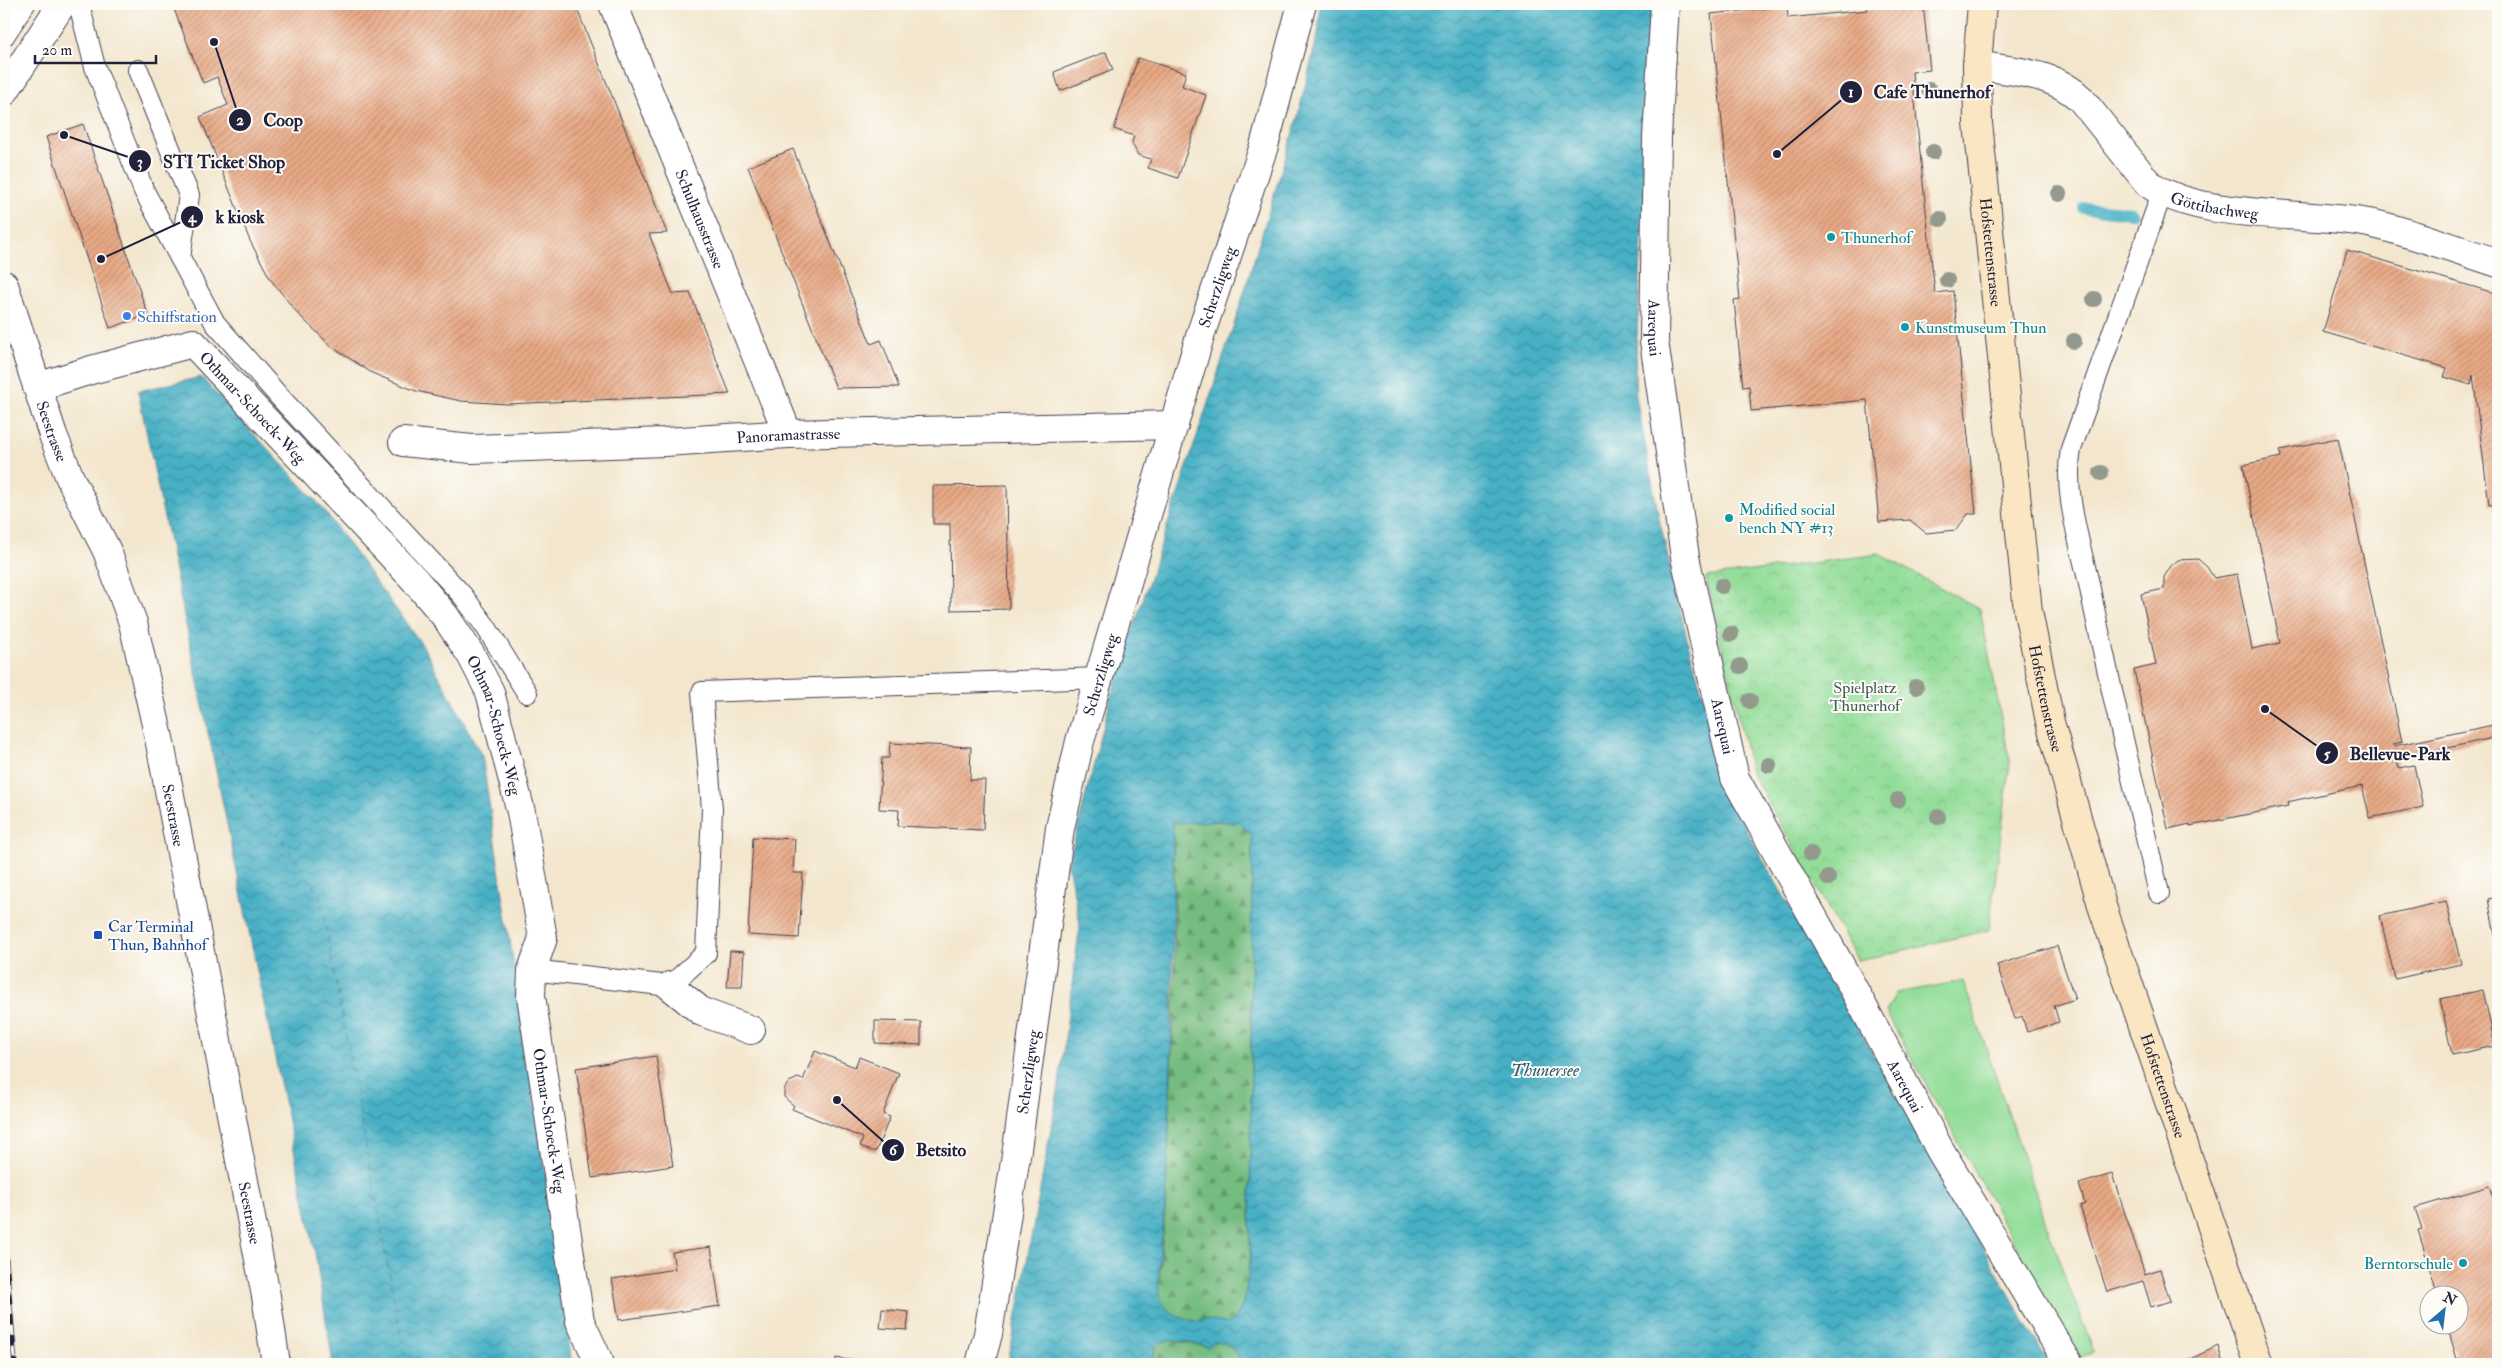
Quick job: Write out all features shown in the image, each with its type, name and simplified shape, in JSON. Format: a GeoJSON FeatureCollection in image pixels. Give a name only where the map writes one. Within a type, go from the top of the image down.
{"type":"FeatureCollection","features":[{"type":"Feature","properties":{"kind":"main road","name":"Hofstettenstrasse"},"geometry":{"type":"LineString","coordinates":[[1982,4],[1977,65],[1978,123],[2028,610],[2050,722],[2103,909],[2259,1364]]}},
{"type":"Feature","properties":{"kind":"street"},"geometry":{"type":"LineString","coordinates":[[4,92],[62,4]]}},
{"type":"Feature","properties":{"kind":"street","name":"Schulhausstrasse"},"geometry":{"type":"LineString","coordinates":[[614,4],[788,434]]}},
{"type":"Feature","properties":{"kind":"street","name":"Scherzligweg"},"geometry":{"type":"LineString","coordinates":[[980,1364],[988,1334],[1017,1149],[1060,828],[1080,741],[1201,333],[1264,146],[1302,4]]}},
{"type":"Feature","properties":{"kind":"street","name":"Aarequai"},"geometry":{"type":"LineString","coordinates":[[1665,4],[1657,137],[1654,341],[1685,557],[1735,778],[1852,986],[1940,1150],[2069,1364]]}},
{"type":"Feature","properties":{"kind":"street","name":"Göttibachweg"},"geometry":{"type":"LineString","coordinates":[[1977,65],[2046,77],[2068,87],[2081,99],[2135,169],[2162,193],[2179,200],[2221,208],[2374,224],[2498,263]]}},
{"type":"Feature","properties":{"kind":"street","name":"Seestrasse"},"geometry":{"type":"LineString","coordinates":[[4,285],[60,453],[107,551],[133,623],[159,738],[266,1296],[276,1364]]}},
{"type":"Feature","properties":{"kind":"street","name":"Othmar-Schoeck-Weg"},"geometry":{"type":"LineString","coordinates":[[37,387],[91,370],[194,343],[414,579],[445,616],[471,655],[490,692],[520,812],[542,938],[532,970],[531,996],[580,1321],[600,1364]]}},
{"type":"Feature","properties":{"kind":"street","name":"Panoramastrasse"},"geometry":{"type":"LineString","coordinates":[[403,442],[472,449],[665,442],[788,434],[1174,425]]}},
{"type":"Feature","properties":{"kind":"street"},"geometry":{"type":"LineString","coordinates":[[670,986],[702,1012],[751,1030]]}},
{"type":"Feature","properties":{"kind":"lane"},"geometry":{"type":"LineString","coordinates":[[4,36],[25,4]]}},
{"type":"Feature","properties":{"kind":"lane"},"geometry":{"type":"LineString","coordinates":[[79,4],[95,67],[144,191],[215,323],[277,394],[463,596],[486,627],[526,693]]}},
{"type":"Feature","properties":{"kind":"lane"},"geometry":{"type":"LineString","coordinates":[[138,70],[189,195],[180,258]]}},
{"type":"Feature","properties":{"kind":"lane"},"geometry":{"type":"LineString","coordinates":[[2159,893],[2094,612],[2076,524],[2068,465],[2071,450],[2162,193]]}},
{"type":"Feature","properties":{"kind":"lane"},"geometry":{"type":"LineString","coordinates":[[194,343],[215,323]]}},
{"type":"Feature","properties":{"kind":"lane"},"geometry":{"type":"LineString","coordinates":[[532,970],[670,986],[706,953],[712,810],[702,692],[1100,678]]}},
{"type":"Feature","properties":{"kind":"green space","name":"Spielplatz Thunerhof"},"geometry":{"type":"Polygon","coordinates":[[[1879,554],[1980,609],[2010,763],[1989,930],[1858,961],[1751,772],[1706,577],[1879,554]]]}},
{"type":"Feature","properties":{"kind":"green space"},"geometry":{"type":"Polygon","coordinates":[[[1218,821],[1243,824],[1252,837],[1250,1263],[1242,1304],[1239,1312],[1229,1324],[1203,1319],[1202,1322],[1181,1319],[1166,1309],[1158,1294],[1166,1198],[1173,1032],[1175,961],[1173,823],[1218,821]]]}},
{"type":"Feature","properties":{"kind":"green space"},"geometry":{"type":"Polygon","coordinates":[[[1963,981],[2057,1255],[2094,1352],[2078,1358],[1886,1012],[1896,993],[1963,981]]]}},
{"type":"Feature","properties":{"kind":"green space"},"geometry":{"type":"Polygon","coordinates":[[[1172,1340],[1208,1347],[1214,1342],[1219,1342],[1232,1348],[1242,1364],[1153,1364],[1158,1344],[1172,1340]]]}},
{"type":"Feature","properties":{"kind":"water","name":"Thunersee"},"geometry":{"type":"Polygon","coordinates":[[[1321,4],[1654,4],[1635,374],[1636,396],[1660,523],[1689,647],[1736,808],[1749,835],[2049,1364],[1242,1364],[1232,1348],[1219,1342],[1214,1342],[1209,1347],[1167,1340],[1157,1344],[1153,1364],[1008,1364],[1058,1091],[1080,924],[1068,865],[1112,693],[1239,309],[1297,119],[1318,34],[1321,4]],[[1218,821],[1173,823],[1170,1102],[1166,1195],[1159,1279],[1160,1297],[1167,1308],[1176,1316],[1195,1321],[1202,1322],[1203,1319],[1229,1324],[1235,1319],[1242,1305],[1250,1263],[1252,837],[1242,824],[1218,821]]]}},
{"type":"Feature","properties":{"kind":"water"},"geometry":{"type":"Polygon","coordinates":[[[201,377],[320,505],[423,646],[482,756],[550,1204],[572,1364],[333,1364],[315,1252],[138,391],[201,377]]]}},
{"type":"Feature","properties":{"kind":"building"},"geometry":{"type":"Polygon","coordinates":[[[172,4],[575,4],[667,233],[649,234],[673,294],[690,293],[730,394],[507,404],[461,401],[416,391],[372,373],[332,347],[298,314],[271,280],[250,241],[200,117],[228,105],[217,77],[203,83],[172,4]]]}},
{"type":"Feature","properties":{"kind":"building","name":"Thunerhof"},"geometry":{"type":"Polygon","coordinates":[[[1867,4],[1923,4],[1930,70],[1912,72],[1923,183],[1935,293],[1953,291],[1976,514],[1968,514],[1956,530],[1926,533],[1910,520],[1879,522],[1867,400],[1751,411],[1749,386],[1743,387],[1734,300],[1740,299],[1711,14],[1787,6],[1788,18],[1868,10],[1867,4]]]}},
{"type":"Feature","properties":{"kind":"building"},"geometry":{"type":"Polygon","coordinates":[[[1106,52],[1113,70],[1060,91],[1054,72],[1106,52]]]}},
{"type":"Feature","properties":{"kind":"building"},"geometry":{"type":"Polygon","coordinates":[[[1138,58],[1186,73],[1182,86],[1206,95],[1178,178],[1148,168],[1151,159],[1138,155],[1132,143],[1134,136],[1114,129],[1138,58]]]}},
{"type":"Feature","properties":{"kind":"building"},"geometry":{"type":"Polygon","coordinates":[[[83,124],[148,315],[110,328],[46,137],[83,124]]]}},
{"type":"Feature","properties":{"kind":"building"},"geometry":{"type":"Polygon","coordinates":[[[793,149],[871,344],[881,340],[899,387],[836,388],[748,167],[793,149]]]}},
{"type":"Feature","properties":{"kind":"building"},"geometry":{"type":"Polygon","coordinates":[[[2347,250],[2498,294],[2498,504],[2489,505],[2473,375],[2471,385],[2444,377],[2447,368],[2323,332],[2347,250]]]}},
{"type":"Feature","properties":{"kind":"building"},"geometry":{"type":"Polygon","coordinates":[[[2338,438],[2402,742],[2394,744],[2394,746],[2498,724],[2498,737],[2396,759],[2399,768],[2414,765],[2423,807],[2370,818],[2362,786],[2287,802],[2288,806],[2168,829],[2134,670],[2156,665],[2141,594],[2164,589],[2164,577],[2171,566],[2178,560],[2198,559],[2207,567],[2214,578],[2237,574],[2252,649],[2280,643],[2243,465],[2281,457],[2280,450],[2338,438]]]}},
{"type":"Feature","properties":{"kind":"building"},"geometry":{"type":"Polygon","coordinates":[[[1007,485],[1009,609],[951,610],[950,524],[933,524],[933,486],[1007,485]]]}},
{"type":"Feature","properties":{"kind":"building"},"geometry":{"type":"Polygon","coordinates":[[[890,743],[971,747],[970,780],[985,780],[983,830],[898,826],[899,810],[879,809],[882,758],[889,758],[890,743]]]}},
{"type":"Feature","properties":{"kind":"building"},"geometry":{"type":"Polygon","coordinates":[[[753,837],[795,839],[793,873],[803,873],[799,938],[748,935],[753,837]]]}},
{"type":"Feature","properties":{"kind":"building"},"geometry":{"type":"Polygon","coordinates":[[[2498,897],[2498,945],[2497,945],[2488,899],[2498,897]]]}},
{"type":"Feature","properties":{"kind":"building"},"geometry":{"type":"Polygon","coordinates":[[[2446,901],[2461,964],[2395,979],[2380,916],[2446,901]]]}},
{"type":"Feature","properties":{"kind":"building"},"geometry":{"type":"Polygon","coordinates":[[[2057,946],[2075,999],[2054,1006],[2059,1022],[2027,1032],[2022,1016],[2015,1019],[1997,965],[2057,946]]]}},
{"type":"Feature","properties":{"kind":"building"},"geometry":{"type":"Polygon","coordinates":[[[730,951],[744,952],[742,987],[727,987],[730,951]]]}},
{"type":"Feature","properties":{"kind":"building"},"geometry":{"type":"Polygon","coordinates":[[[2483,990],[2495,1046],[2452,1055],[2440,999],[2483,990]]]}},
{"type":"Feature","properties":{"kind":"building"},"geometry":{"type":"Polygon","coordinates":[[[875,1021],[921,1022],[921,1045],[875,1043],[875,1021]]]}},
{"type":"Feature","properties":{"kind":"building"},"geometry":{"type":"Polygon","coordinates":[[[815,1051],[855,1067],[859,1057],[899,1073],[883,1114],[890,1117],[876,1151],[860,1146],[863,1138],[792,1109],[794,1106],[784,1097],[784,1089],[789,1082],[798,1078],[803,1080],[815,1051]]]}},
{"type":"Feature","properties":{"kind":"building"},"geometry":{"type":"Polygon","coordinates":[[[656,1056],[673,1166],[592,1178],[576,1068],[656,1056]]]}},
{"type":"Feature","properties":{"kind":"building"},"geometry":{"type":"Polygon","coordinates":[[[2112,1174],[2145,1274],[2160,1269],[2170,1301],[2151,1307],[2143,1281],[2107,1292],[2080,1206],[2085,1204],[2079,1184],[2112,1174]]]}},
{"type":"Feature","properties":{"kind":"building","name":"Berntorschule"},"geometry":{"type":"Polygon","coordinates":[[[2490,1186],[2498,1207],[2498,1364],[2462,1364],[2460,1358],[2457,1359],[2450,1336],[2470,1336],[2470,1286],[2435,1286],[2418,1230],[2422,1229],[2415,1208],[2490,1186]]]}},
{"type":"Feature","properties":{"kind":"building"},"geometry":{"type":"Polygon","coordinates":[[[711,1247],[720,1306],[619,1320],[612,1279],[675,1269],[672,1252],[711,1247]]]}},
{"type":"Feature","properties":{"kind":"building"},"geometry":{"type":"Polygon","coordinates":[[[882,1309],[909,1312],[907,1330],[880,1328],[882,1309]]]}},
{"type":"Feature","properties":{"kind":"building"},"geometry":{"type":"Polygon","coordinates":[[[2218,1346],[2223,1364],[2180,1364],[2218,1346]]]}},
{"type":"Feature","properties":{"kind":"building"},"geometry":{"type":"Polygon","coordinates":[[[836,1358],[869,1363],[869,1364],[835,1364],[836,1358]]]}},
{"type":"Feature","properties":{"kind":"waterway"},"geometry":{"type":"LineString","coordinates":[[2084,208],[2132,213]]}},
{"type":"Feature","properties":{"kind":"ferry route"},"geometry":{"type":"LineString","coordinates":[[207,731],[320,895],[406,1364]]}},
{"type":"Feature","properties":{"kind":"railway"},"geometry":{"type":"LineString","coordinates":[[4,1238],[15,1364]]}},
{"type":"Feature","properties":{"kind":"place","name":"Coop"},"geometry":{"type":"Point","coordinates":[214,42]}},
{"type":"Feature","properties":{"kind":"place","name":"STI Ticket Shop"},"geometry":{"type":"Point","coordinates":[64,135]}},
{"type":"Feature","properties":{"kind":"place","name":"Cafe Thunerhof"},"geometry":{"type":"Point","coordinates":[1777,154]}},
{"type":"Feature","properties":{"kind":"place","name":"Thunerhof"},"geometry":{"type":"Point","coordinates":[1831,237]}},
{"type":"Feature","properties":{"kind":"place","name":"k kiosk"},"geometry":{"type":"Point","coordinates":[101,259]}},
{"type":"Feature","properties":{"kind":"place","name":"Schiffstation"},"geometry":{"type":"Point","coordinates":[127,316]}},
{"type":"Feature","properties":{"kind":"place","name":"Kunstmuseum Thun"},"geometry":{"type":"Point","coordinates":[1905,327]}},
{"type":"Feature","properties":{"kind":"place","name":"Modified social bench NY #13"},"geometry":{"type":"Point","coordinates":[1729,518]}},
{"type":"Feature","properties":{"kind":"place","name":"Bellevue-Park"},"geometry":{"type":"Point","coordinates":[2265,709]}},
{"type":"Feature","properties":{"kind":"place","name":"Car Terminal Thun, Bahnhof"},"geometry":{"type":"Point","coordinates":[98,935]}},
{"type":"Feature","properties":{"kind":"place","name":"Betsito"},"geometry":{"type":"Point","coordinates":[837,1100]}},
{"type":"Feature","properties":{"kind":"place","name":"Berntorschule"},"geometry":{"type":"Point","coordinates":[2463,1263]}}]}
